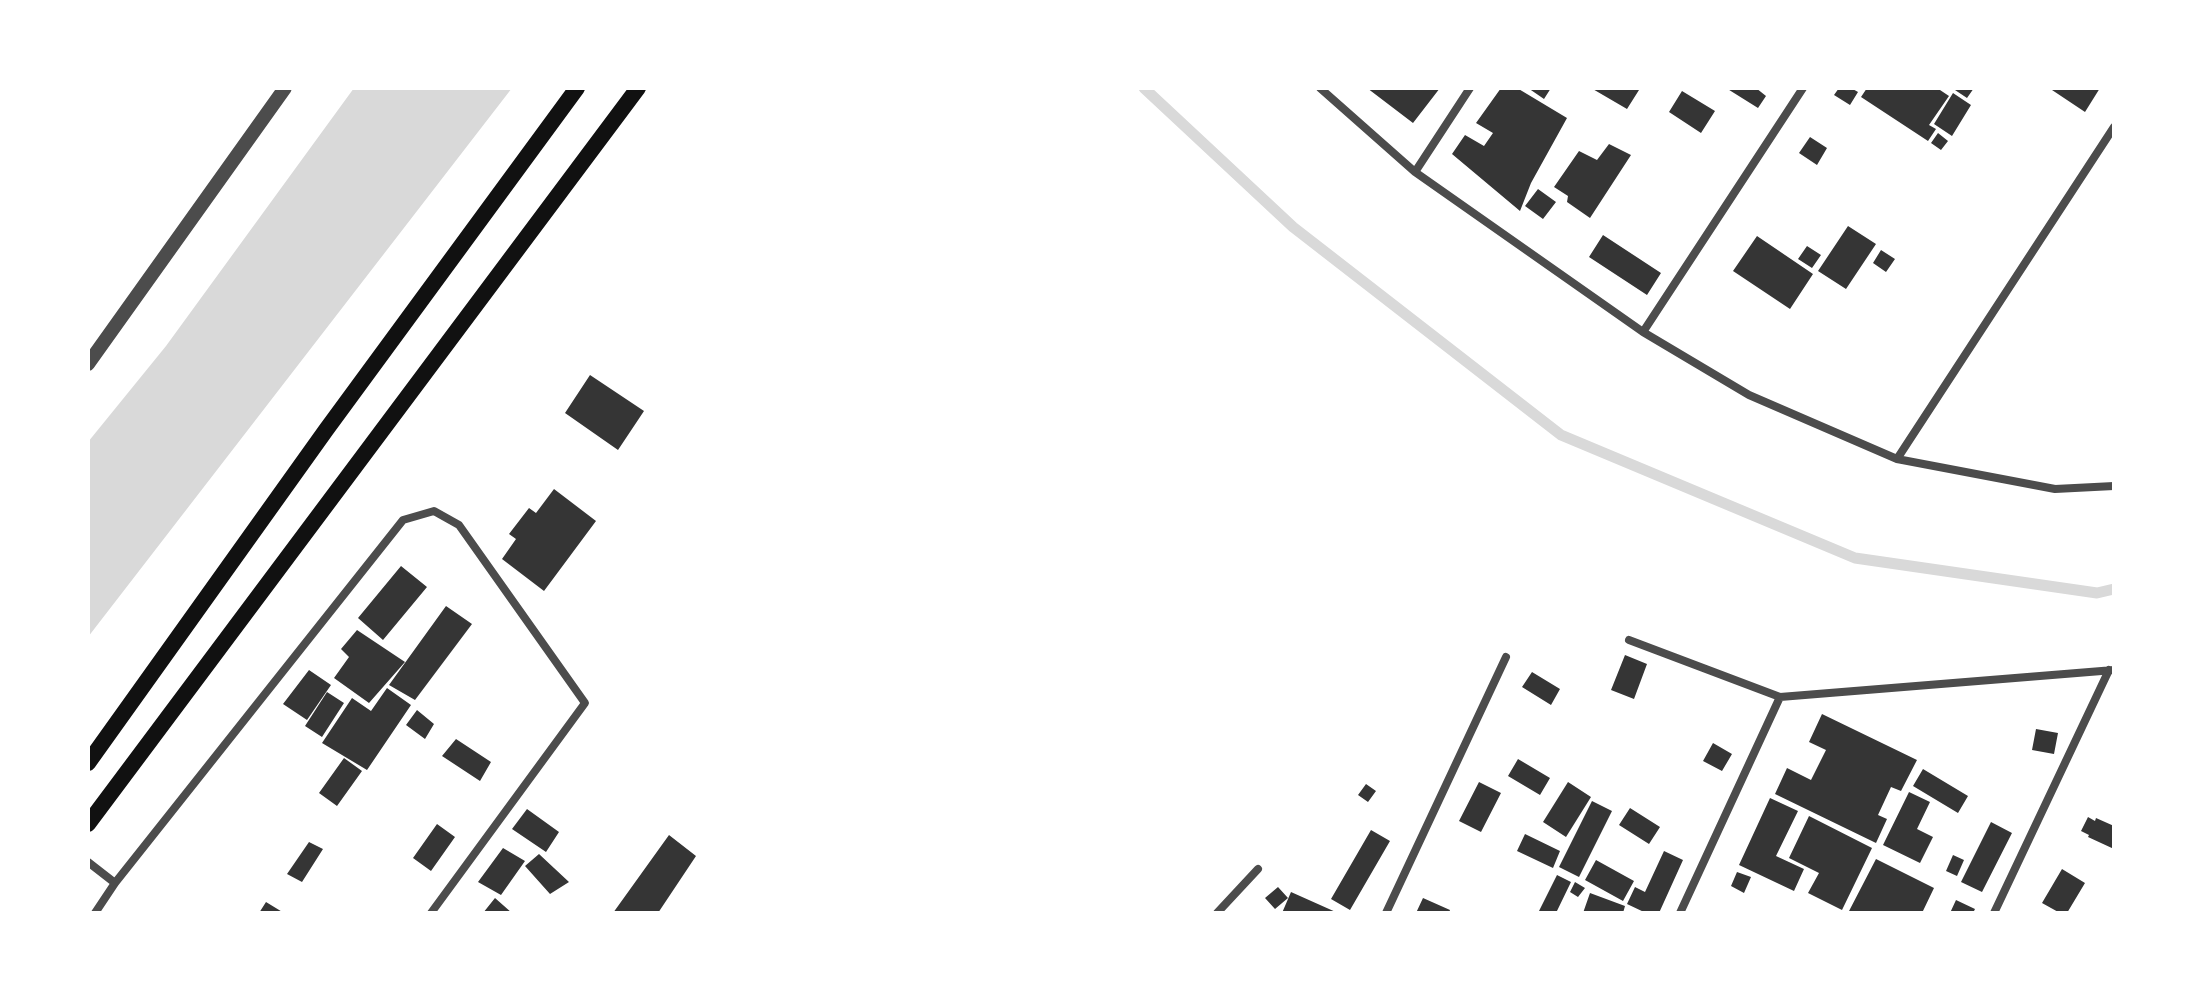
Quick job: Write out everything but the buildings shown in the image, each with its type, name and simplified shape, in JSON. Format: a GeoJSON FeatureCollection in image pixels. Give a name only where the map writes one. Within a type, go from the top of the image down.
{"type":"FeatureCollection","features":[{"type":"Feature","properties":{"kind":"main road"},"geometry":{"type":"LineString","coordinates":[[88,763],[326,430],[577,88]]}},
{"type":"Feature","properties":{"kind":"main road"},"geometry":{"type":"LineString","coordinates":[[88,824],[638,88]]}},
{"type":"Feature","properties":{"kind":"street"},"geometry":{"type":"LineString","coordinates":[[88,364],[285,88]]}},
{"type":"Feature","properties":{"kind":"street"},"geometry":{"type":"LineString","coordinates":[[1320,88],[1415,172],[1643,332],[1749,395],[1897,459],[2055,489],[2114,486]]}},
{"type":"Feature","properties":{"kind":"street"},"geometry":{"type":"LineString","coordinates":[[1415,172],[1470,88]]}},
{"type":"Feature","properties":{"kind":"street"},"geometry":{"type":"LineString","coordinates":[[1643,332],[1803,88]]}},
{"type":"Feature","properties":{"kind":"street"},"geometry":{"type":"LineString","coordinates":[[1897,459],[2114,127]]}},
{"type":"Feature","properties":{"kind":"street"},"geometry":{"type":"LineString","coordinates":[[95,913],[115,883],[403,520],[434,511],[459,525],[585,703],[431,913]]}},
{"type":"Feature","properties":{"kind":"street"},"geometry":{"type":"LineString","coordinates":[[1629,640],[1780,697],[2112,670]]}},
{"type":"Feature","properties":{"kind":"street"},"geometry":{"type":"LineString","coordinates":[[1386,913],[1506,657]]}},
{"type":"Feature","properties":{"kind":"street"},"geometry":{"type":"LineString","coordinates":[[1994,913],[2112,670]]}},
{"type":"Feature","properties":{"kind":"street"},"geometry":{"type":"LineString","coordinates":[[1680,913],[1780,697]]}},
{"type":"Feature","properties":{"kind":"street"},"geometry":{"type":"LineString","coordinates":[[88,862],[115,883]]}},
{"type":"Feature","properties":{"kind":"street"},"geometry":{"type":"LineString","coordinates":[[1217,913],[1258,869]]}},
{"type":"Feature","properties":{"kind":"shaded area"},"geometry":{"type":"Polygon","coordinates":[[[354,88],[512,88],[88,637],[88,442],[166,346],[354,88]]]}},
{"type":"Feature","properties":{"kind":"waterway"},"geometry":{"type":"LineString","coordinates":[[1144,88],[1293,227],[1561,435],[1855,558],[2097,593],[2114,589]]}}]}
